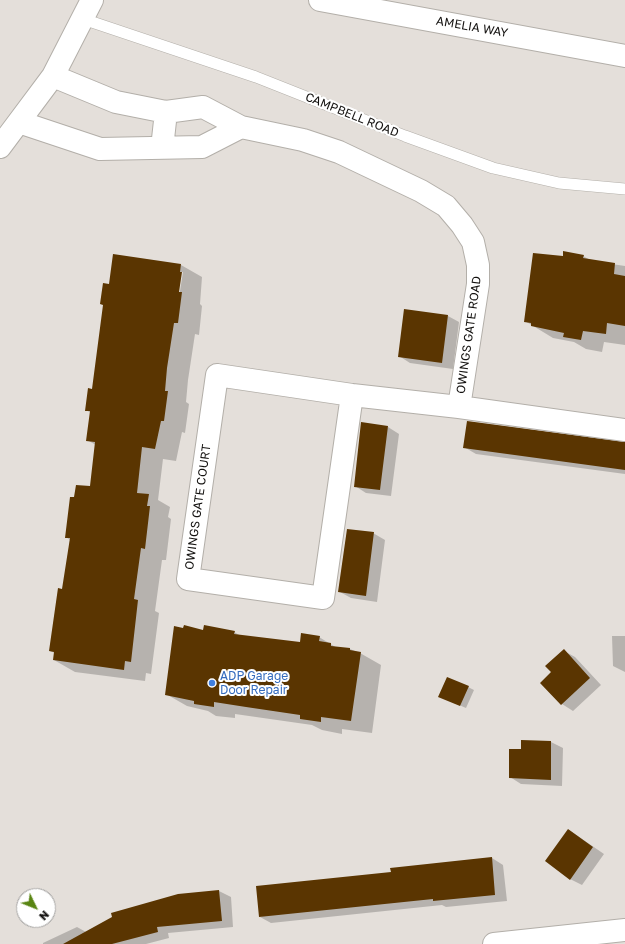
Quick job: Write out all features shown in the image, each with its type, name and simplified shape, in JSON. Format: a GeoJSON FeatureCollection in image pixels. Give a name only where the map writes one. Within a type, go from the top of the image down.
{"type":"FeatureCollection","features":[{"type":"Feature","properties":{"kind":"street"},"geometry":{"type":"LineString","coordinates":[[0,147],[53,76],[92,0]]}},
{"type":"Feature","properties":{"kind":"street","name":"AMELIA WAY"},"geometry":{"type":"LineString","coordinates":[[320,0],[625,56]]}},
{"type":"Feature","properties":{"kind":"street","name":"OWINGS GATE ROAD"},"geometry":{"type":"LineString","coordinates":[[53,76],[116,102],[166,112],[203,107],[241,127],[303,140],[339,152],[421,191],[446,206],[462,225],[473,242],[478,265],[478,284],[459,407],[625,430]]}},
{"type":"Feature","properties":{"kind":"street"},"geometry":{"type":"LineString","coordinates":[[162,148],[166,112]]}},
{"type":"Feature","properties":{"kind":"street"},"geometry":{"type":"LineString","coordinates":[[19,122],[100,149],[202,147],[241,127]]}},
{"type":"Feature","properties":{"kind":"street","name":"OWINGS GATE COURT"},"geometry":{"type":"LineString","coordinates":[[352,394],[323,598],[188,579],[217,376],[459,407]]}},
{"type":"Feature","properties":{"kind":"street"},"geometry":{"type":"LineString","coordinates":[[494,944],[625,930]]}},
{"type":"Feature","properties":{"kind":"lane","name":"CAMPBELL ROAD"},"geometry":{"type":"LineString","coordinates":[[83,19],[256,77],[405,136],[493,168],[558,183],[625,189]]}},
{"type":"Feature","properties":{"kind":"building"},"geometry":{"type":"Polygon","coordinates":[[[563,251],[584,255],[583,258],[615,263],[614,274],[625,276],[625,326],[607,323],[606,334],[583,331],[581,340],[563,337],[564,333],[531,326],[531,323],[524,322],[533,253],[563,256],[563,251]]]}},
{"type":"Feature","properties":{"kind":"building"},"geometry":{"type":"Polygon","coordinates":[[[113,254],[181,264],[180,272],[182,272],[179,292],[182,292],[178,323],[174,323],[167,368],[165,391],[168,391],[164,421],[161,421],[155,449],[142,447],[137,493],[149,494],[147,506],[150,506],[145,549],[141,548],[134,599],[138,600],[131,662],[125,661],[124,670],[53,660],[54,652],[49,651],[58,588],[62,589],[70,538],[65,538],[70,497],[74,497],[76,485],[90,486],[95,442],[86,441],[90,411],[85,411],[88,388],[92,389],[103,305],[100,304],[103,283],[109,284],[113,254]]]}},
{"type":"Feature","properties":{"kind":"building"},"geometry":{"type":"Polygon","coordinates":[[[404,309],[448,315],[442,363],[398,357],[404,309]]]}},
{"type":"Feature","properties":{"kind":"building"},"geometry":{"type":"Polygon","coordinates":[[[467,421],[625,442],[625,470],[463,448],[467,421]]]}},
{"type":"Feature","properties":{"kind":"building"},"geometry":{"type":"Polygon","coordinates":[[[361,422],[388,426],[380,490],[354,487],[361,422]]]}},
{"type":"Feature","properties":{"kind":"building"},"geometry":{"type":"Polygon","coordinates":[[[347,529],[374,532],[366,596],[338,592],[347,529]]]}},
{"type":"Feature","properties":{"kind":"building"},"geometry":{"type":"Polygon","coordinates":[[[184,625],[203,630],[204,625],[235,631],[234,634],[300,642],[301,633],[320,636],[319,641],[331,643],[331,646],[350,648],[350,650],[361,652],[351,721],[321,717],[321,722],[300,719],[300,715],[214,702],[214,707],[194,704],[194,701],[165,695],[174,626],[183,628],[184,625]]]}},
{"type":"Feature","properties":{"kind":"building"},"geometry":{"type":"Polygon","coordinates":[[[564,649],[590,678],[561,705],[540,683],[551,672],[545,666],[564,649]]]}},
{"type":"Feature","properties":{"kind":"building"},"geometry":{"type":"Polygon","coordinates":[[[447,677],[469,686],[460,706],[438,697],[447,677]]]}},
{"type":"Feature","properties":{"kind":"building"},"geometry":{"type":"Polygon","coordinates":[[[521,740],[551,741],[551,780],[509,778],[509,749],[521,749],[521,740]]]}},
{"type":"Feature","properties":{"kind":"building"},"geometry":{"type":"Polygon","coordinates":[[[568,829],[593,847],[570,880],[545,861],[568,829]]]}},
{"type":"Feature","properties":{"kind":"building"},"geometry":{"type":"Polygon","coordinates":[[[492,857],[495,895],[433,901],[433,899],[259,917],[256,886],[391,872],[390,868],[492,857]]]}},
{"type":"Feature","properties":{"kind":"building"},"geometry":{"type":"Polygon","coordinates":[[[219,890],[222,921],[157,927],[158,932],[112,944],[63,944],[112,917],[111,913],[178,894],[219,890]]]}},
{"type":"Feature","properties":{"kind":"place","name":"ADP Garage Door Repair"},"geometry":{"type":"Point","coordinates":[212,683]}}]}
